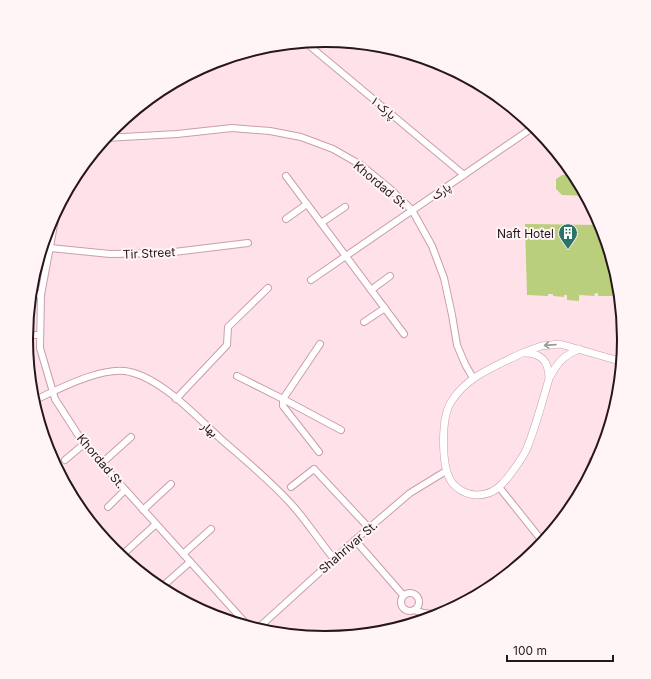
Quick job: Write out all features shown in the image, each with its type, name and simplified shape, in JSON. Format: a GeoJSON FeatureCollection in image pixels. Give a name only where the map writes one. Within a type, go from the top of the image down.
{"type":"FeatureCollection","features":[{"type":"Feature","properties":{"kind":"street","name":"پارک ۱"},"geometry":{"type":"LineString","coordinates":[[311,48],[464,175]]}},
{"type":"Feature","properties":{"kind":"street","name":"Khordad St."},"geometry":{"type":"LineString","coordinates":[[115,137],[177,134],[232,128],[270,131],[301,137],[333,149],[361,165],[388,187],[412,210],[432,246],[444,278],[452,315],[456,345],[473,378]]}},
{"type":"Feature","properties":{"kind":"street","name":"پارک"},"geometry":{"type":"LineString","coordinates":[[311,280],[529,130]]}},
{"type":"Feature","properties":{"kind":"street"},"geometry":{"type":"LineString","coordinates":[[286,176],[404,334]]}},
{"type":"Feature","properties":{"kind":"street"},"geometry":{"type":"LineString","coordinates":[[286,219],[308,204]]}},
{"type":"Feature","properties":{"kind":"street"},"geometry":{"type":"LineString","coordinates":[[321,223],[345,207]]}},
{"type":"Feature","properties":{"kind":"street","name":"Khordad St."},"geometry":{"type":"LineString","coordinates":[[53,234],[41,295],[40,348],[54,399],[84,444],[101,464],[242,620]]}},
{"type":"Feature","properties":{"kind":"street","name":"Tir Street"},"geometry":{"type":"LineString","coordinates":[[50,248],[110,254],[166,253],[248,243]]}},
{"type":"Feature","properties":{"kind":"street"},"geometry":{"type":"LineString","coordinates":[[371,290],[390,276]]}},
{"type":"Feature","properties":{"kind":"street"},"geometry":{"type":"LineString","coordinates":[[176,399],[227,345],[228,327],[268,288]]}},
{"type":"Feature","properties":{"kind":"street"},"geometry":{"type":"LineString","coordinates":[[37,294],[41,295]]}},
{"type":"Feature","properties":{"kind":"street"},"geometry":{"type":"LineString","coordinates":[[364,322],[385,308]]}},
{"type":"Feature","properties":{"kind":"street"},"geometry":{"type":"LineString","coordinates":[[33,335],[40,335]]}},
{"type":"Feature","properties":{"kind":"street"},"geometry":{"type":"LineString","coordinates":[[319,452],[284,406],[283,399],[320,344]]}},
{"type":"Feature","properties":{"kind":"street"},"geometry":{"type":"LineString","coordinates":[[579,349],[566,355],[555,366],[549,379],[527,450],[504,483],[495,491],[484,495],[472,495],[460,490],[451,482],[446,471],[443,447],[444,423],[450,403],[461,388],[473,378],[522,353],[541,346],[560,344],[579,349],[617,360]]}},
{"type":"Feature","properties":{"kind":"street"},"geometry":{"type":"LineString","coordinates":[[522,353],[531,353],[540,356],[546,362],[549,370],[549,379]]}},
{"type":"Feature","properties":{"kind":"street","name":"بهار"},"geometry":{"type":"LineString","coordinates":[[39,398],[71,383],[115,371],[130,371],[152,380],[176,399],[272,484],[294,507],[334,559]]}},
{"type":"Feature","properties":{"kind":"street"},"geometry":{"type":"LineString","coordinates":[[237,376],[341,430]]}},
{"type":"Feature","properties":{"kind":"street"},"geometry":{"type":"LineString","coordinates":[[101,464],[131,437]]}},
{"type":"Feature","properties":{"kind":"street"},"geometry":{"type":"LineString","coordinates":[[65,460],[84,444]]}},
{"type":"Feature","properties":{"kind":"street"},"geometry":{"type":"LineString","coordinates":[[291,487],[314,469],[369,528]]}},
{"type":"Feature","properties":{"kind":"street","name":"Shahrivar St."},"geometry":{"type":"LineString","coordinates":[[262,625],[355,540],[410,493],[446,471]]}},
{"type":"Feature","properties":{"kind":"street"},"geometry":{"type":"LineString","coordinates":[[143,510],[171,484]]}},
{"type":"Feature","properties":{"kind":"street"},"geometry":{"type":"LineString","coordinates":[[499,487],[540,538]]}},
{"type":"Feature","properties":{"kind":"street"},"geometry":{"type":"LineString","coordinates":[[108,506],[125,490]]}},
{"type":"Feature","properties":{"kind":"street"},"geometry":{"type":"LineString","coordinates":[[125,552],[156,524]]}},
{"type":"Feature","properties":{"kind":"street"},"geometry":{"type":"LineString","coordinates":[[183,554],[211,529]]}},
{"type":"Feature","properties":{"kind":"street"},"geometry":{"type":"LineString","coordinates":[[355,540],[403,595]]}},
{"type":"Feature","properties":{"kind":"street"},"geometry":{"type":"LineString","coordinates":[[165,584],[190,562]]}},
{"type":"Feature","properties":{"kind":"street"},"geometry":{"type":"LineString","coordinates":[[414,610],[417,608],[419,602],[417,596],[412,592],[406,593],[400,600],[401,606],[408,611],[414,610],[426,614]]}},
{"type":"Feature","properties":{"kind":"building"},"geometry":{"type":"Polygon","coordinates":[[[562,175],[568,175],[580,196],[562,195],[556,189],[556,179],[562,175]]]}},
{"type":"Feature","properties":{"kind":"building","name":"Naft Hotel"},"geometry":{"type":"Polygon","coordinates":[[[525,224],[595,225],[608,264],[614,296],[598,296],[598,293],[594,294],[595,296],[579,295],[579,301],[567,300],[567,295],[564,295],[564,297],[553,296],[553,294],[548,294],[548,296],[527,295],[525,224]]]}},
{"type":"Feature","properties":{"kind":"place","name":"Naft Hotel"},"geometry":{"type":"Point","coordinates":[568,250]}}]}
